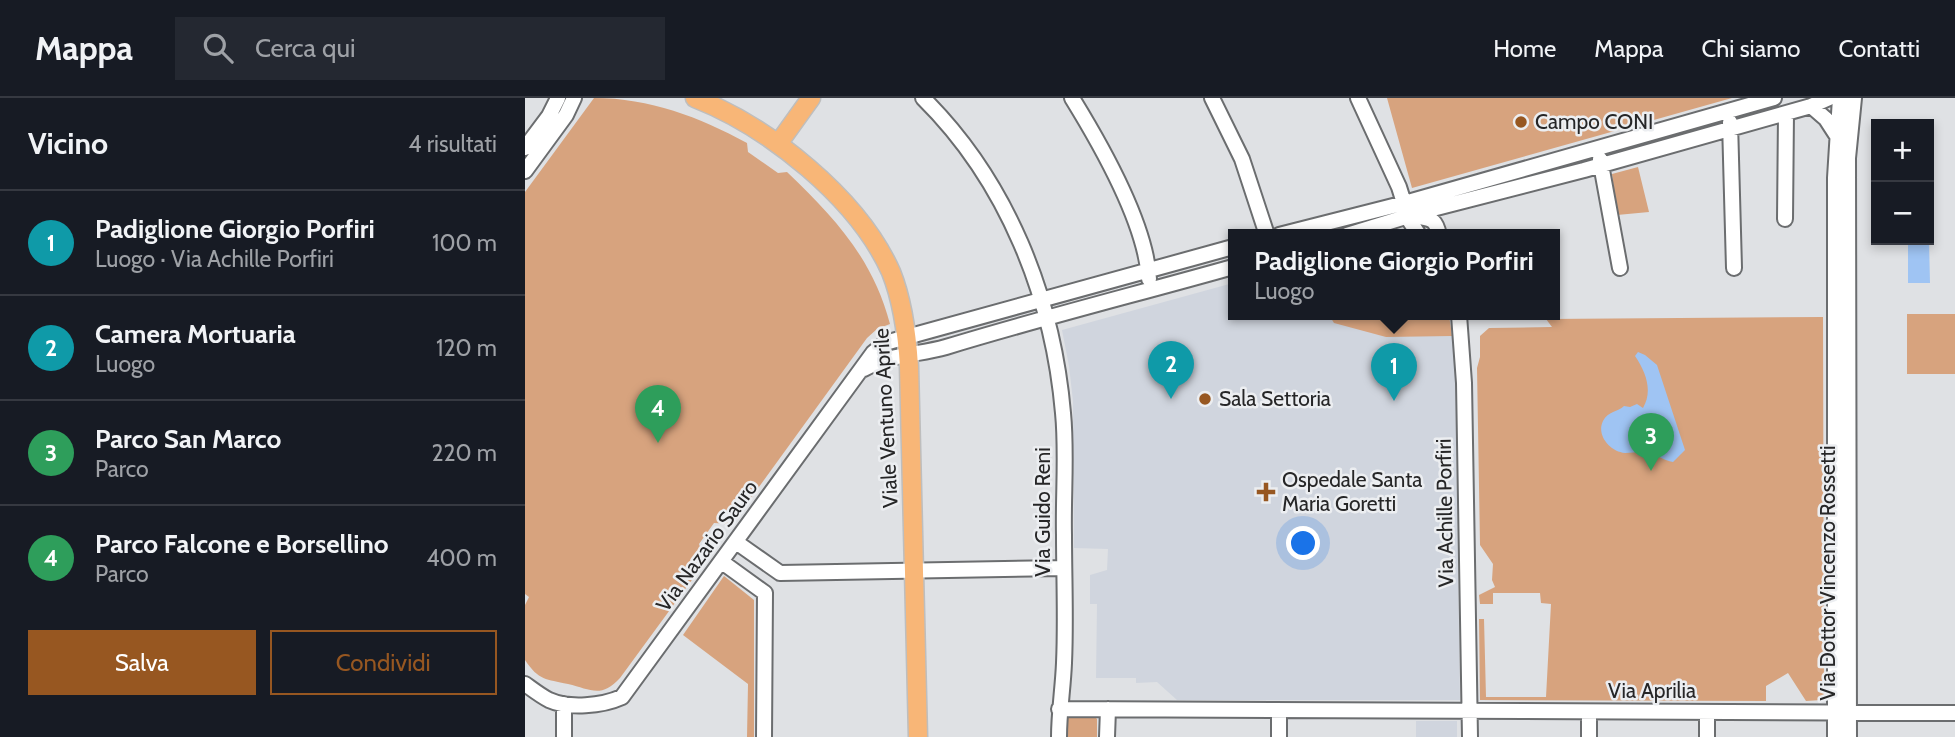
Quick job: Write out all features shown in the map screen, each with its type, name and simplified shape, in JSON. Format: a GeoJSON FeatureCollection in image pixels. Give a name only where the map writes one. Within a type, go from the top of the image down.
{"type":"FeatureCollection","features":[{"type":"Feature","properties":{"kind":"main road","name":"Viale Ventuno Aprile"},"geometry":{"type":"LineString","coordinates":[[695,98],[723,110],[778,144],[817,176],[845,205],[880,251],[891,274],[902,306],[908,344],[918,737]]}},
{"type":"Feature","properties":{"kind":"main road"},"geometry":{"type":"LineString","coordinates":[[778,144],[811,98]]}},
{"type":"Feature","properties":{"kind":"street"},"geometry":{"type":"LineString","coordinates":[[525,148],[549,116],[558,98]]}},
{"type":"Feature","properties":{"kind":"street"},"geometry":{"type":"LineString","coordinates":[[525,171],[566,115],[574,98]]}},
{"type":"Feature","properties":{"kind":"street","name":"Via Guido Reni"},"geometry":{"type":"LineString","coordinates":[[923,98],[964,146],[997,197],[1024,249],[1046,317],[1056,360],[1063,414],[1064,664],[1059,737]]}},
{"type":"Feature","properties":{"kind":"street"},"geometry":{"type":"LineString","coordinates":[[1072,98],[1093,132],[1134,220],[1149,271],[1149,290]]}},
{"type":"Feature","properties":{"kind":"street"},"geometry":{"type":"LineString","coordinates":[[1212,98],[1242,159],[1265,229]]}},
{"type":"Feature","properties":{"kind":"street"},"geometry":{"type":"LineString","coordinates":[[1358,98],[1416,229]]}},
{"type":"Feature","properties":{"kind":"street"},"geometry":{"type":"LineString","coordinates":[[1362,229],[1407,211],[1597,149],[1774,98]]}},
{"type":"Feature","properties":{"kind":"street"},"geometry":{"type":"LineString","coordinates":[[1311,229],[1407,211],[1445,207],[1731,129],[1811,106],[1829,98]]}},
{"type":"Feature","properties":{"kind":"street","name":"Via Dottor Vincenzo Rossetti"},"geometry":{"type":"LineString","coordinates":[[1840,98],[1835,178],[1842,713]]}},
{"type":"Feature","properties":{"kind":"street","name":"Via Dottor Vincenzo Rossetti"},"geometry":{"type":"LineString","coordinates":[[1842,713],[1848,158],[1854,98]]}},
{"type":"Feature","properties":{"kind":"street"},"geometry":{"type":"LineString","coordinates":[[1811,106],[1826,118],[1837,136]]}},
{"type":"Feature","properties":{"kind":"street"},"geometry":{"type":"LineString","coordinates":[[1728,111],[1731,129],[1734,268]]}},
{"type":"Feature","properties":{"kind":"street"},"geometry":{"type":"LineString","coordinates":[[1785,219],[1786,113]]}},
{"type":"Feature","properties":{"kind":"street"},"geometry":{"type":"LineString","coordinates":[[1597,149],[1603,165],[1620,268]]}},
{"type":"Feature","properties":{"kind":"street"},"geometry":{"type":"LineString","coordinates":[[1407,211],[1433,220],[1438,229]]}},
{"type":"Feature","properties":{"kind":"street"},"geometry":{"type":"LineString","coordinates":[[908,344],[1041,300],[1228,248]]}},
{"type":"Feature","properties":{"kind":"street"},"geometry":{"type":"LineString","coordinates":[[908,344],[932,351],[1228,268]]}},
{"type":"Feature","properties":{"kind":"street","name":"Via Achille Porfiri"},"geometry":{"type":"LineString","coordinates":[[1459,320],[1464,383],[1470,737]]}},
{"type":"Feature","properties":{"kind":"street","name":"Via Nazario Sauro"},"geometry":{"type":"LineString","coordinates":[[564,704],[606,702],[622,697],[878,348],[908,344]]}},
{"type":"Feature","properties":{"kind":"street"},"geometry":{"type":"LineString","coordinates":[[736,542],[780,573],[1064,568]]}},
{"type":"Feature","properties":{"kind":"street"},"geometry":{"type":"LineString","coordinates":[[722,562],[765,593]]}},
{"type":"Feature","properties":{"kind":"street"},"geometry":{"type":"LineString","coordinates":[[764,737],[765,593],[780,573]]}},
{"type":"Feature","properties":{"kind":"street"},"geometry":{"type":"LineString","coordinates":[[525,684],[549,700],[564,704],[564,737]]}},
{"type":"Feature","properties":{"kind":"street","name":"Via Aprilia"},"geometry":{"type":"LineString","coordinates":[[1059,709],[1955,713]]}},
{"type":"Feature","properties":{"kind":"street"},"geometry":{"type":"LineString","coordinates":[[1107,737],[1108,709]]}},
{"type":"Feature","properties":{"kind":"street"},"geometry":{"type":"LineString","coordinates":[[1279,710],[1279,737]]}},
{"type":"Feature","properties":{"kind":"street"},"geometry":{"type":"LineString","coordinates":[[1589,712],[1589,737]]}},
{"type":"Feature","properties":{"kind":"street"},"geometry":{"type":"LineString","coordinates":[[1707,712],[1707,737]]}},
{"type":"Feature","properties":{"kind":"street"},"geometry":{"type":"LineString","coordinates":[[1835,737],[1842,713]]}},
{"type":"Feature","properties":{"kind":"street"},"geometry":{"type":"LineString","coordinates":[[1842,713],[1849,737]]}},
{"type":"Feature","properties":{"kind":"shaded area"},"geometry":{"type":"Polygon","coordinates":[[[594,98],[635,101],[692,117],[747,143],[748,152],[778,173],[787,172],[836,223],[863,259],[883,301],[890,324],[877,329],[867,338],[732,524],[714,523],[699,544],[705,562],[620,678],[607,688],[595,691],[543,678],[525,660],[525,605],[529,597],[525,594],[525,192],[594,98]]]}},
{"type":"Feature","properties":{"kind":"shaded area","name":"Campo CONI"},"geometry":{"type":"Polygon","coordinates":[[[1387,98],[1732,98],[1412,188],[1387,98]]]}},
{"type":"Feature","properties":{"kind":"shaded area"},"geometry":{"type":"Polygon","coordinates":[[[1638,167],[1649,212],[1617,215],[1612,174],[1638,167]]]}},
{"type":"Feature","properties":{"kind":"shaded area","name":"Ospedale Santa Maria Goretti"},"geometry":{"type":"Polygon","coordinates":[[[1228,284],[1228,320],[1450,320],[1455,361],[1460,700],[1177,700],[1157,682],[1136,683],[1136,678],[1096,678],[1097,604],[1090,604],[1090,575],[1107,570],[1108,549],[1074,548],[1073,401],[1062,330],[1228,284]]]}},
{"type":"Feature","properties":{"kind":"shaded area"},"geometry":{"type":"Polygon","coordinates":[[[1907,314],[1955,314],[1955,374],[1907,374],[1907,314]]]}},
{"type":"Feature","properties":{"kind":"shaded area"},"geometry":{"type":"Polygon","coordinates":[[[1823,317],[1822,700],[1806,701],[1788,673],[1766,686],[1766,701],[1480,700],[1479,619],[1484,619],[1486,697],[1546,697],[1551,604],[1541,603],[1540,593],[1493,593],[1493,604],[1480,604],[1479,595],[1495,587],[1492,580],[1493,564],[1480,545],[1477,368],[1480,336],[1489,328],[1552,327],[1547,320],[1823,317]]]}},
{"type":"Feature","properties":{"kind":"shaded area"},"geometry":{"type":"Polygon","coordinates":[[[1332,320],[1450,320],[1452,336],[1386,337],[1334,323],[1332,320]]]}},
{"type":"Feature","properties":{"kind":"shaded area"},"geometry":{"type":"Polygon","coordinates":[[[724,576],[754,600],[754,737],[747,737],[748,684],[683,635],[724,576]]]}},
{"type":"Feature","properties":{"kind":"shaded area"},"geometry":{"type":"Polygon","coordinates":[[[1068,717],[1095,717],[1097,737],[1066,737],[1068,717]]]}},
{"type":"Feature","properties":{"kind":"shaded area"},"geometry":{"type":"Polygon","coordinates":[[[1416,721],[1457,721],[1457,737],[1416,737],[1416,721]]]}},
{"type":"Feature","properties":{"kind":"water"},"geometry":{"type":"Polygon","coordinates":[[[1908,245],[1929,245],[1930,283],[1908,283],[1908,245]]]}},
{"type":"Feature","properties":{"kind":"water"},"geometry":{"type":"Polygon","coordinates":[[[1638,352],[1657,365],[1685,450],[1673,462],[1647,452],[1625,453],[1614,450],[1601,432],[1603,421],[1608,415],[1624,406],[1637,404],[1643,408],[1646,402],[1648,388],[1635,356],[1638,352]]]}},
{"type":"Feature","properties":{"kind":"place","name":"Campo CONI"},"geometry":{"type":"Point","coordinates":[1521,122]}},
{"type":"Feature","properties":{"kind":"place","name":"Camera Mortuaria"},"geometry":{"type":"Point","coordinates":[1171,399]}},
{"type":"Feature","properties":{"kind":"place","name":"Sala Settoria"},"geometry":{"type":"Point","coordinates":[1205,399]}},
{"type":"Feature","properties":{"kind":"place","name":"Padiglione Giorgio Porfiri"},"geometry":{"type":"Point","coordinates":[1394,401]}},
{"type":"Feature","properties":{"kind":"place","name":"Parco Falcone e Borsellino"},"geometry":{"type":"Point","coordinates":[658,443]}},
{"type":"Feature","properties":{"kind":"place","name":"Parco San Marco"},"geometry":{"type":"Point","coordinates":[1651,471]}},
{"type":"Feature","properties":{"kind":"place","name":"Ospedale Santa Maria Goretti"},"geometry":{"type":"Point","coordinates":[1266,492]}}]}
